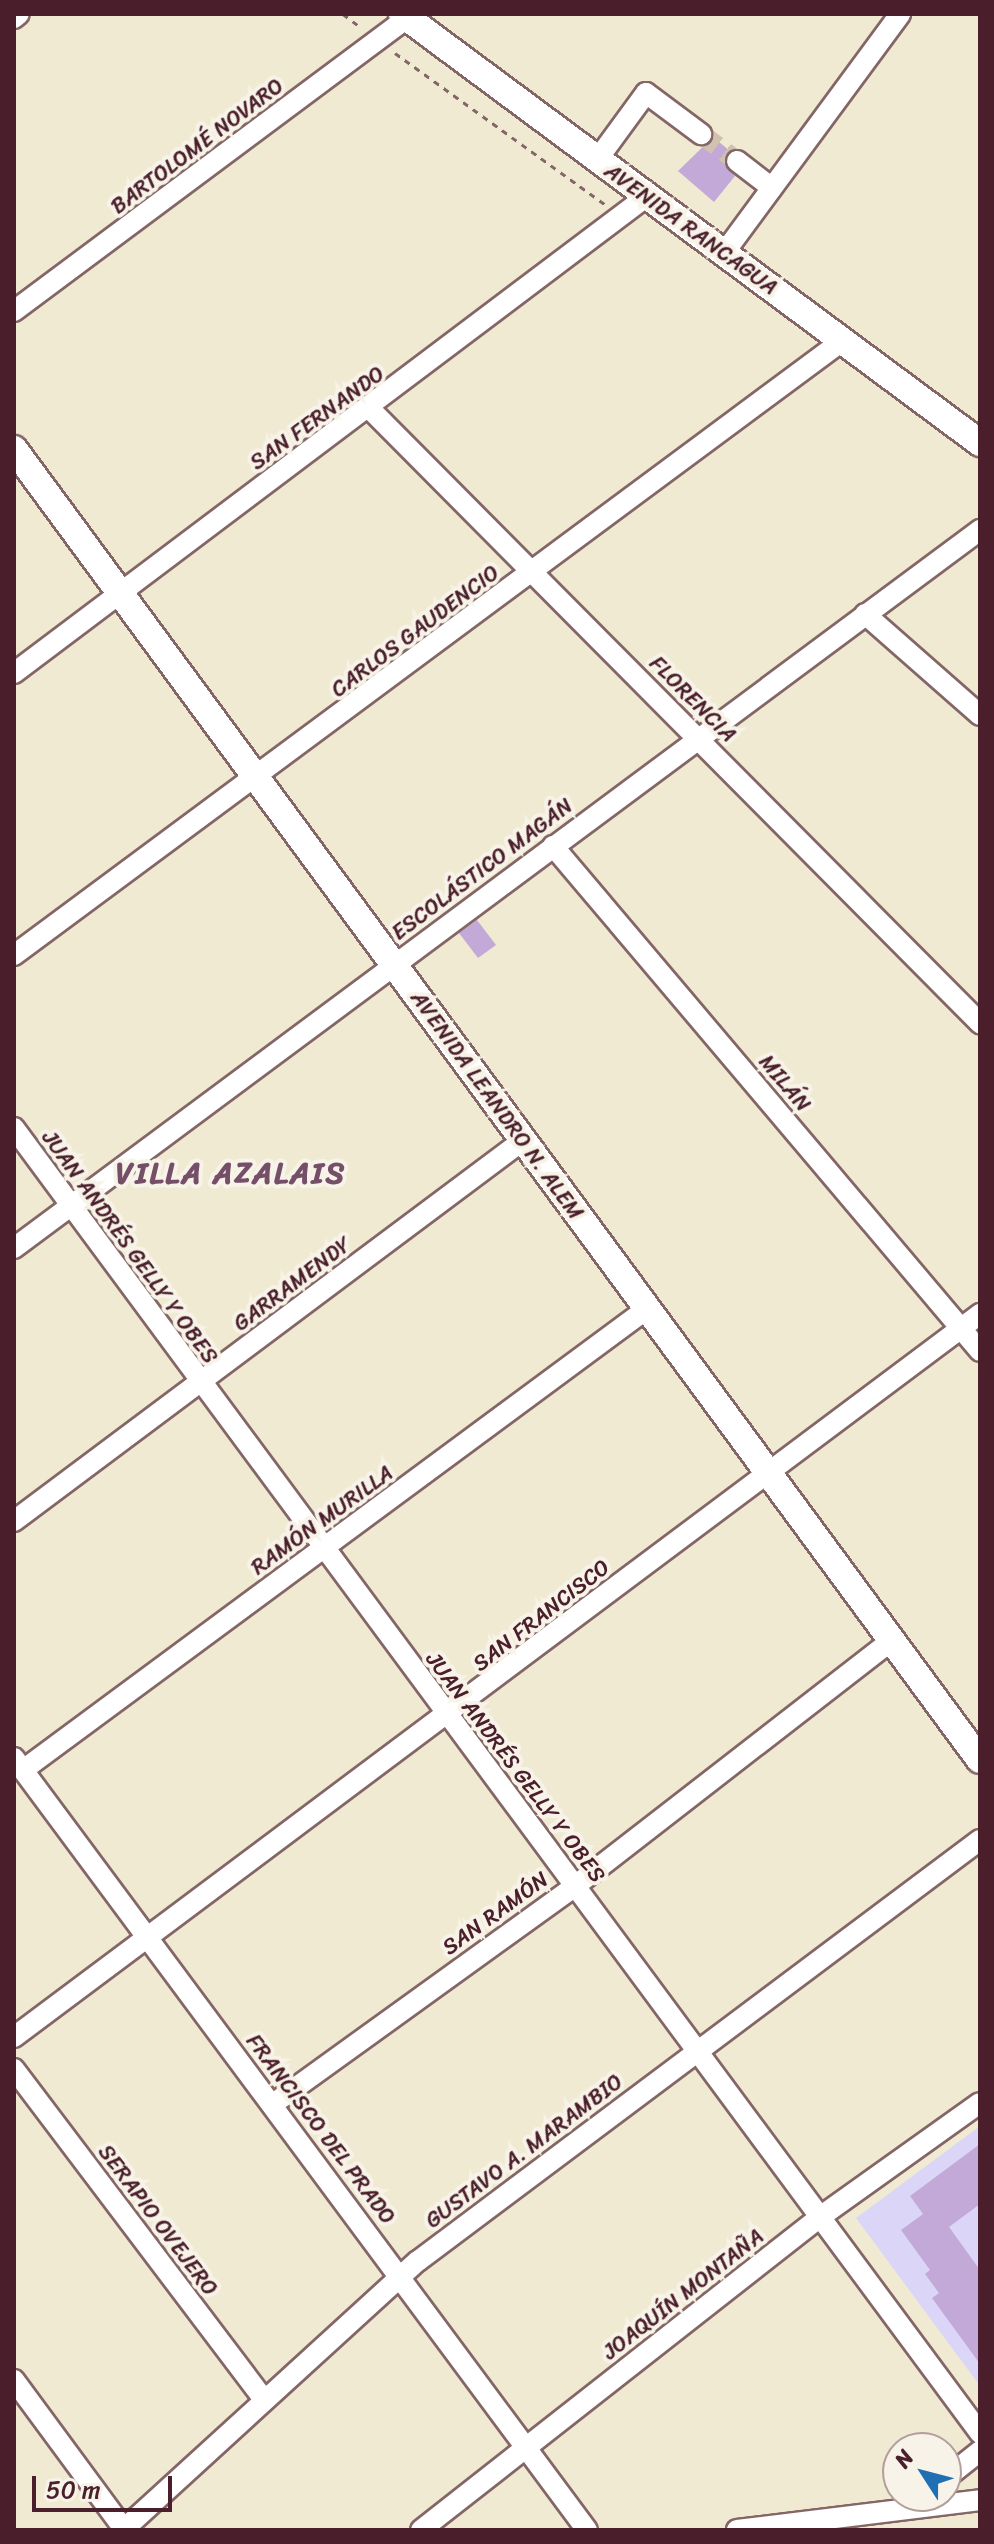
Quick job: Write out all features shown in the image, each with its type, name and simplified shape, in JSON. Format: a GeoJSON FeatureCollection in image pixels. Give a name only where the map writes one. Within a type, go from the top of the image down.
{"type":"FeatureCollection","features":[{"type":"Feature","properties":{"kind":"main road","name":"AVENIDA RANCAGUA"},"geometry":{"type":"LineString","coordinates":[[408,16],[646,197],[980,443]]}},
{"type":"Feature","properties":{"kind":"main road","name":"AVENIDA LEANDRO N. ALEM"},"geometry":{"type":"LineString","coordinates":[[14,449],[522,1141],[770,1469],[980,1760]]}},
{"type":"Feature","properties":{"kind":"street"},"geometry":{"type":"LineString","coordinates":[[724,253],[900,14]]}},
{"type":"Feature","properties":{"kind":"street","name":"BARTOLOMÉ NOVARO"},"geometry":{"type":"LineString","coordinates":[[14,311],[379,41],[408,16]]}},
{"type":"Feature","properties":{"kind":"street"},"geometry":{"type":"LineString","coordinates":[[597,160],[646,93],[701,134]]}},
{"type":"Feature","properties":{"kind":"street"},"geometry":{"type":"LineString","coordinates":[[737,161],[772,188]]}},
{"type":"Feature","properties":{"kind":"street","name":"SAN FERNANDO"},"geometry":{"type":"LineString","coordinates":[[14,673],[370,409],[646,197]]}},
{"type":"Feature","properties":{"kind":"street","name":"CARLOS GAUDENCIO"},"geometry":{"type":"LineString","coordinates":[[14,955],[257,778],[842,341]]}},
{"type":"Feature","properties":{"kind":"street","name":"FLORENCIA"},"geometry":{"type":"LineString","coordinates":[[370,409],[980,1023]]}},
{"type":"Feature","properties":{"kind":"street","name":"ESCOLÁSTICO MAGÁN"},"geometry":{"type":"LineString","coordinates":[[14,1248],[980,530]]}},
{"type":"Feature","properties":{"kind":"street"},"geometry":{"type":"LineString","coordinates":[[865,614],[980,715]]}},
{"type":"Feature","properties":{"kind":"street","name":"MILÁN"},"geometry":{"type":"LineString","coordinates":[[553,846],[980,1351]]}},
{"type":"Feature","properties":{"kind":"street","name":"JUAN ANDRÉS GELLY Y OBES"},"geometry":{"type":"LineString","coordinates":[[14,1128],[980,2433]]}},
{"type":"Feature","properties":{"kind":"street","name":"GARRAMENDY"},"geometry":{"type":"LineString","coordinates":[[14,1521],[522,1141]]}},
{"type":"Feature","properties":{"kind":"street","name":"RAMÓN MURILLA"},"geometry":{"type":"LineString","coordinates":[[18,1764],[324,1548],[648,1308]]}},
{"type":"Feature","properties":{"kind":"street","name":"SAN FRANCISCO"},"geometry":{"type":"LineString","coordinates":[[14,2037],[449,1716],[770,1469],[980,1314]]}},
{"type":"Feature","properties":{"kind":"street","name":"SAN RAMÓN"},"geometry":{"type":"LineString","coordinates":[[273,2104],[575,1886],[894,1639]]}},
{"type":"Feature","properties":{"kind":"street","name":"FRANCISCO DEL PRADO"},"geometry":{"type":"LineString","coordinates":[[18,1764],[273,2104],[583,2529]]}},
{"type":"Feature","properties":{"kind":"street","name":"GUSTAVO A. MARAMBIO"},"geometry":{"type":"LineString","coordinates":[[123,2530],[400,2276],[980,1840]]}},
{"type":"Feature","properties":{"kind":"street","name":"SERAPIO OVEJERO"},"geometry":{"type":"LineString","coordinates":[[14,2069],[264,2399]]}},
{"type":"Feature","properties":{"kind":"street","name":"JOAQUÍN MONTAÑA"},"geometry":{"type":"LineString","coordinates":[[421,2530],[820,2217],[980,2103]]}},
{"type":"Feature","properties":{"kind":"street"},"geometry":{"type":"LineString","coordinates":[[14,2380],[123,2530]]}},
{"type":"Feature","properties":{"kind":"street"},"geometry":{"type":"LineString","coordinates":[[962,2465],[980,2451]]}},
{"type":"Feature","properties":{"kind":"street"},"geometry":{"type":"LineString","coordinates":[[737,2530],[889,2512]]}},
{"type":"Feature","properties":{"kind":"street"},"geometry":{"type":"LineString","coordinates":[[880,2530],[903,2512]]}},
{"type":"Feature","properties":{"kind":"path"},"geometry":{"type":"LineString","coordinates":[[343,14],[622,217]]}},
{"type":"Feature","properties":{"kind":"shaded area"},"geometry":{"type":"Polygon","coordinates":[[[980,2126],[980,2386],[856,2218],[980,2126]]]}},
{"type":"Feature","properties":{"kind":"building"},"geometry":{"type":"Polygon","coordinates":[[[713,137],[730,151],[725,165],[735,176],[714,202],[678,171],[713,137]]]}},
{"type":"Feature","properties":{"kind":"building"},"geometry":{"type":"Polygon","coordinates":[[[477,920],[496,945],[478,958],[459,933],[477,920]]]}},
{"type":"Feature","properties":{"kind":"building"},"geometry":{"type":"Polygon","coordinates":[[[980,2144],[980,2204],[949,2227],[980,2270],[980,2364],[932,2298],[939,2293],[925,2274],[930,2270],[901,2230],[923,2214],[910,2196],[980,2144]]]}},
{"type":"Feature","properties":{"kind":"tunnel"},"geometry":{"type":"LineString","coordinates":[[701,134],[737,161]]}},
{"type":"Feature","properties":{"kind":"district","name":"VILLA AZALAIS"},"geometry":{"type":"Point","coordinates":[231,1173]}}]}
